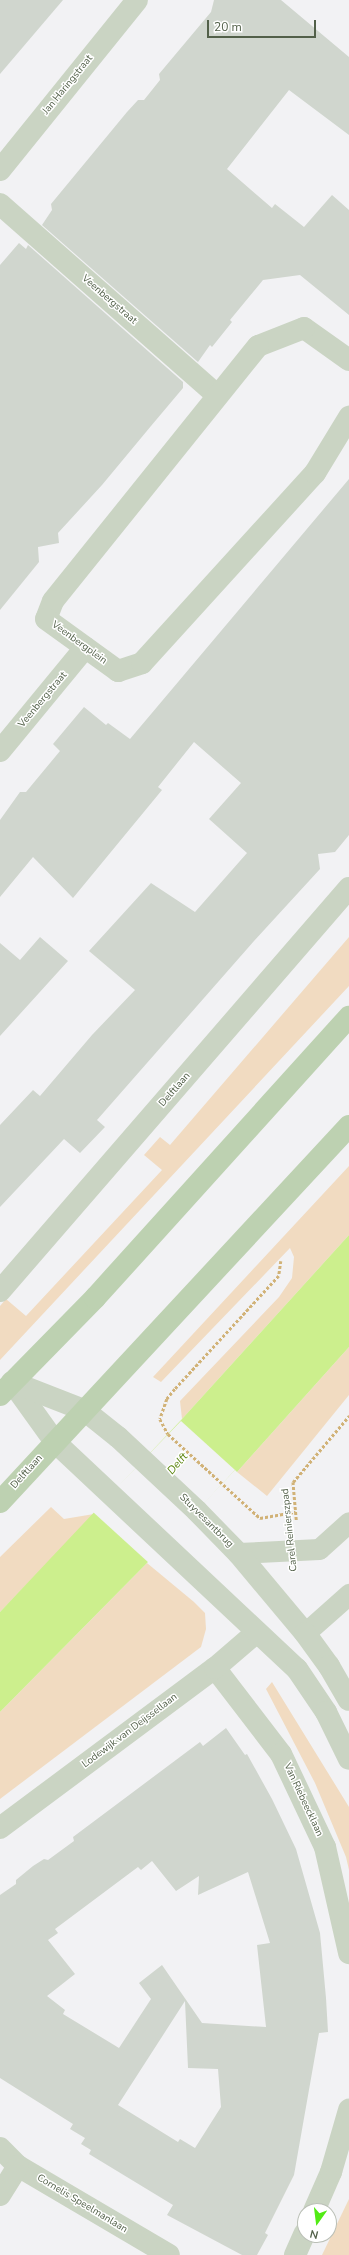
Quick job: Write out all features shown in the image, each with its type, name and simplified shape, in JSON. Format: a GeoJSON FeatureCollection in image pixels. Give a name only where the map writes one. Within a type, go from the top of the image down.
{"type":"FeatureCollection","features":[{"type":"Feature","properties":{"kind":"main road"},"geometry":{"type":"LineString","coordinates":[[6,1389],[95,1298],[349,1017]]}},
{"type":"Feature","properties":{"kind":"main road","name":"Delftlaan"},"geometry":{"type":"LineString","coordinates":[[0,1502],[349,1126]]}},
{"type":"Feature","properties":{"kind":"street","name":"Jan Haringstraat"},"geometry":{"type":"LineString","coordinates":[[0,170],[137,0]]}},
{"type":"Feature","properties":{"kind":"street","name":"Veenbergstraat"},"geometry":{"type":"LineString","coordinates":[[0,204],[217,395]]}},
{"type":"Feature","properties":{"kind":"street","name":"Veenbergplein"},"geometry":{"type":"LineString","coordinates":[[349,360],[304,328],[258,346],[52,601],[46,619],[118,671],[142,663],[315,473],[349,417]]}},
{"type":"Feature","properties":{"kind":"street","name":"Veenbergstraat"},"geometry":{"type":"LineString","coordinates":[[0,751],[85,648]]}},
{"type":"Feature","properties":{"kind":"street","name":"Delftlaan"},"geometry":{"type":"LineString","coordinates":[[0,1291],[349,888]]}},
{"type":"Feature","properties":{"kind":"street"},"geometry":{"type":"LineString","coordinates":[[6,1389],[84,1410]]}},
{"type":"Feature","properties":{"kind":"street"},"geometry":{"type":"LineString","coordinates":[[6,1389],[55,1442],[296,1669],[326,1712],[349,1758]]}},
{"type":"Feature","properties":{"kind":"street","name":"Stuyvesantbrug"},"geometry":{"type":"LineString","coordinates":[[84,1410],[143,1461],[197,1511],[238,1553],[305,1634]]}},
{"type":"Feature","properties":{"kind":"street","name":"Lodewijk van Deijssellaan"},"geometry":{"type":"LineString","coordinates":[[0,1828],[214,1668],[257,1632]]}},
{"type":"Feature","properties":{"kind":"street"},"geometry":{"type":"LineString","coordinates":[[305,1634],[329,1666],[349,1700]]}},
{"type":"Feature","properties":{"kind":"street","name":"Van Riebeecklaan"},"geometry":{"type":"LineString","coordinates":[[214,1668],[281,1754],[325,1847],[349,1952]]}},
{"type":"Feature","properties":{"kind":"street"},"geometry":{"type":"LineString","coordinates":[[317,2203],[331,2172],[349,2110]]}},
{"type":"Feature","properties":{"kind":"street","name":"Cornelis Speelmanlaan"},"geometry":{"type":"LineString","coordinates":[[0,2148],[18,2166],[169,2255]]}},
{"type":"Feature","properties":{"kind":"street"},"geometry":{"type":"LineString","coordinates":[[0,2195],[18,2166]]}},
{"type":"Feature","properties":{"kind":"street"},"geometry":{"type":"LineString","coordinates":[[295,2255],[300,2243]]}},
{"type":"Feature","properties":{"kind":"lane"},"geometry":{"type":"LineString","coordinates":[[238,1553],[319,1549],[349,1522]]}},
{"type":"Feature","properties":{"kind":"lane"},"geometry":{"type":"LineString","coordinates":[[305,1634],[349,1594]]}},
{"type":"Feature","properties":{"kind":"path"},"geometry":{"type":"LineString","coordinates":[[281,1261],[279,1276],[167,1399],[160,1419],[168,1434],[260,1518],[295,1512]]}},
{"type":"Feature","properties":{"kind":"path","name":"Carel Reinierszpad"},"geometry":{"type":"LineString","coordinates":[[300,1551],[293,1482],[349,1416]]}},
{"type":"Feature","properties":{"kind":"shaded area"},"geometry":{"type":"Polygon","coordinates":[[[349,937],[349,986],[0,1360],[0,1306],[6,1299],[26,1316],[162,1170],[144,1155],[160,1137],[170,1145],[349,937]]]}},
{"type":"Feature","properties":{"kind":"shaded area"},"geometry":{"type":"Polygon","coordinates":[[[349,1166],[349,1235],[182,1419],[180,1401],[279,1297],[292,1278],[294,1257],[290,1248],[161,1382],[153,1377],[349,1166]]]}},
{"type":"Feature","properties":{"kind":"shaded area"},"geometry":{"type":"Polygon","coordinates":[[[349,1347],[349,1395],[267,1496],[237,1472],[349,1347]]]}},
{"type":"Feature","properties":{"kind":"shaded area"},"geometry":{"type":"Polygon","coordinates":[[[51,1507],[64,1519],[94,1514],[0,1612],[0,1557],[51,1507]]]}},
{"type":"Feature","properties":{"kind":"shaded area"},"geometry":{"type":"Polygon","coordinates":[[[147,1563],[205,1613],[206,1629],[201,1647],[0,1799],[0,1712],[147,1563]]]}},
{"type":"Feature","properties":{"kind":"shaded area"},"geometry":{"type":"Polygon","coordinates":[[[272,1682],[349,1807],[349,1870],[346,1857],[315,1783],[266,1689],[272,1682]]]}},
{"type":"Feature","properties":{"kind":"shaded area"},"geometry":{"type":"Polygon","coordinates":[[[349,2199],[349,2255],[322,2255],[328,2243],[337,2243],[337,2224],[349,2199]]]}},
{"type":"Feature","properties":{"kind":"water","name":"Delft"},"geometry":{"type":"Polygon","coordinates":[[[349,1235],[349,1347],[237,1472],[235,1470],[147,1563],[0,1712],[0,1612],[182,1419],[349,1235]]]}},
{"type":"Feature","properties":{"kind":"pier"},"geometry":{"type":"Polygon","coordinates":[[[181,1421],[235,1470],[149,1563],[93,1512],[181,1421]]]}},
{"type":"Feature","properties":{"kind":"building"},"geometry":{"type":"Polygon","coordinates":[[[0,0],[63,0],[0,74],[0,0]]]}},
{"type":"Feature","properties":{"kind":"building"},"geometry":{"type":"Polygon","coordinates":[[[214,0],[281,0],[349,57],[349,135],[289,90],[227,169],[272,208],[275,204],[304,227],[332,195],[349,210],[349,315],[300,275],[263,280],[230,320],[232,322],[212,347],[210,345],[198,362],[42,225],[52,210],[51,204],[127,112],[138,100],[144,100],[160,80],[159,74],[211,12],[214,0]]]}},
{"type":"Feature","properties":{"kind":"building"},"geometry":{"type":"Polygon","coordinates":[[[19,243],[26,249],[28,245],[183,382],[183,388],[102,485],[58,533],[59,543],[38,547],[39,562],[0,610],[0,265],[19,243]]]}},
{"type":"Feature","properties":{"kind":"building"},"geometry":{"type":"Polygon","coordinates":[[[349,479],[349,835],[335,852],[318,854],[320,869],[254,941],[97,1120],[105,1127],[80,1153],[64,1139],[0,1207],[0,1125],[33,1090],[40,1096],[92,1035],[135,990],[89,951],[151,883],[195,912],[247,853],[209,819],[241,783],[194,742],[158,787],[162,790],[73,898],[33,857],[0,897],[0,820],[20,792],[26,792],[60,751],[53,744],[84,707],[106,725],[108,723],[130,739],[349,479]]]}},
{"type":"Feature","properties":{"kind":"building"},"geometry":{"type":"Polygon","coordinates":[[[40,937],[68,961],[0,1036],[0,943],[20,960],[40,937]]]}},
{"type":"Feature","properties":{"kind":"building"},"geometry":{"type":"Polygon","coordinates":[[[226,1728],[245,1755],[247,1754],[272,1799],[296,1849],[320,1933],[328,2032],[319,2033],[294,2175],[265,2233],[268,2235],[257,2255],[242,2255],[167,2215],[173,2205],[89,2154],[91,2150],[81,2144],[85,2138],[70,2129],[73,2124],[0,2078],[0,1895],[16,1884],[16,1880],[33,1866],[44,1859],[48,1860],[74,1841],[73,1837],[200,1742],[203,1746],[226,1728]],[[152,1861],[141,1870],[138,1867],[55,1929],[58,1933],[48,1940],[75,1974],[47,1996],[65,2010],[63,2014],[119,2048],[151,1999],[139,1983],[162,1965],[202,2023],[266,2027],[257,1945],[270,1943],[248,1872],[198,1895],[199,1876],[176,1891],[152,1861]],[[185,2001],[118,2105],[178,2142],[180,2139],[195,2148],[221,2107],[218,2069],[188,2068],[185,2001]]]}}]}
